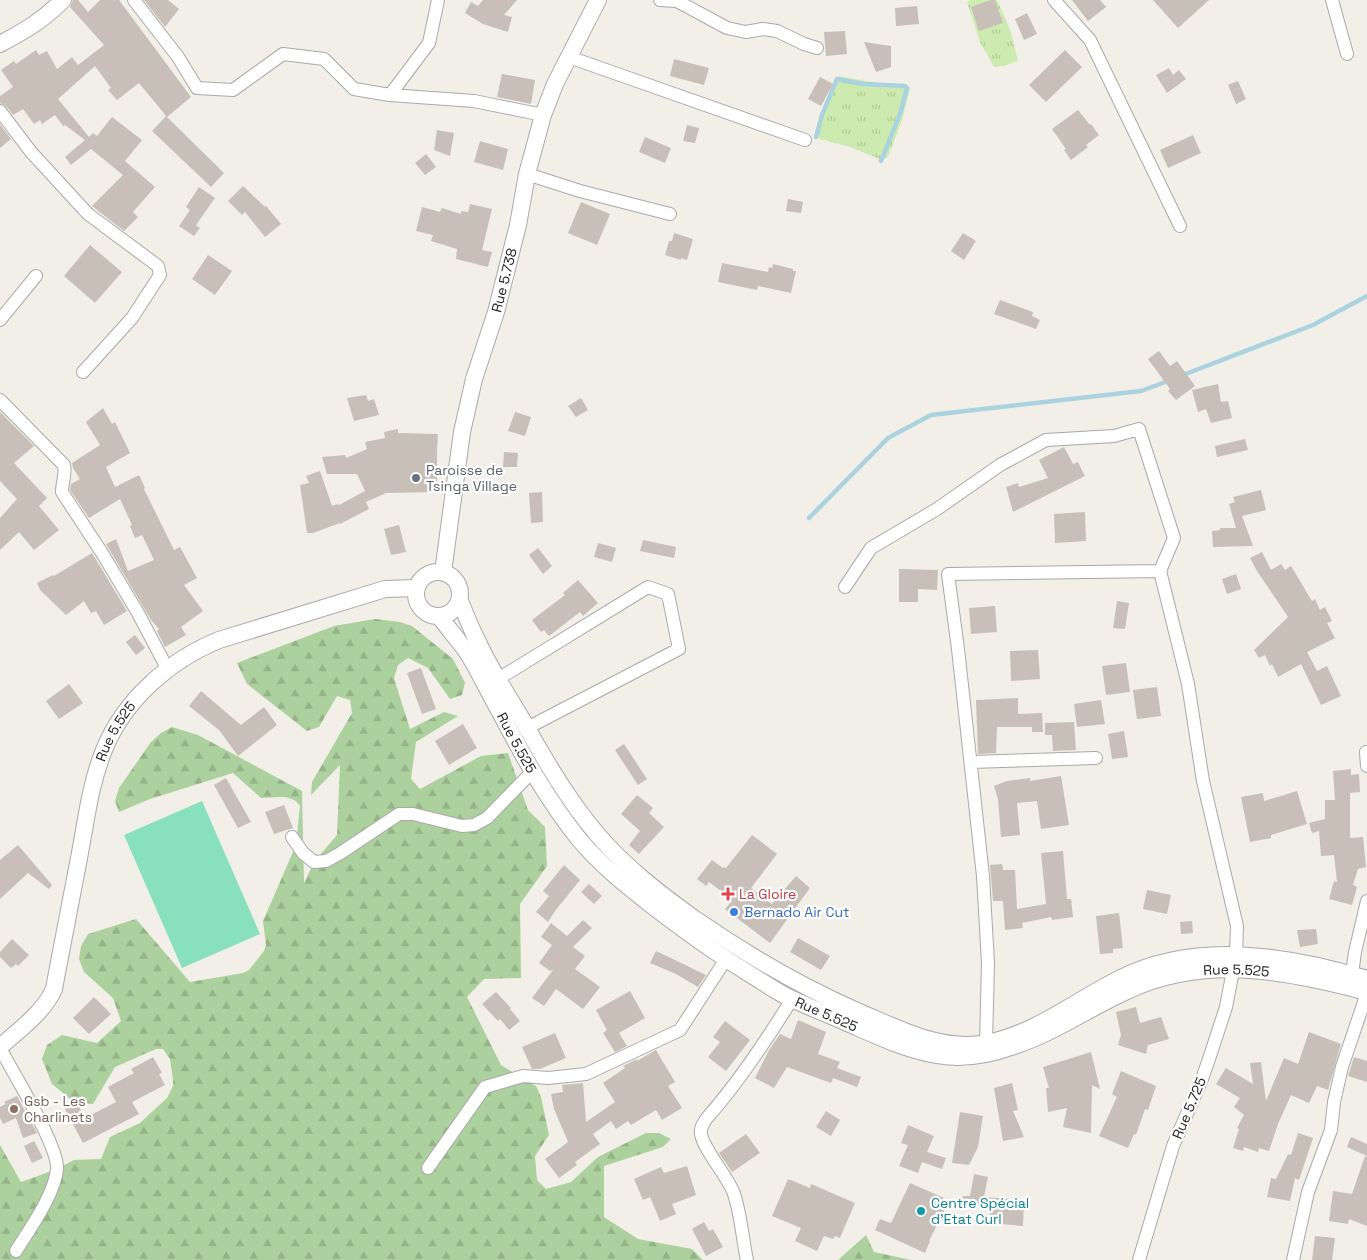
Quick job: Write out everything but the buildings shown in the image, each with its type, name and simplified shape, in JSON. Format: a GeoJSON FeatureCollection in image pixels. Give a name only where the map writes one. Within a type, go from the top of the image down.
{"type":"FeatureCollection","features":[{"type":"Feature","properties":{"kind":"street"},"geometry":{"type":"LineString","coordinates":[[134,0],[178,57],[197,88],[233,90],[283,54],[324,59],[354,89],[390,96],[474,101],[543,115]]}},
{"type":"Feature","properties":{"kind":"street"},"geometry":{"type":"LineString","coordinates":[[390,96],[428,43],[438,0]]}},
{"type":"Feature","properties":{"kind":"street","name":"Rue 5.738"},"geometry":{"type":"LineString","coordinates":[[442,572],[462,432],[474,379],[496,312],[518,225],[527,174],[543,115],[555,84],[598,0]]}},
{"type":"Feature","properties":{"kind":"street"},"geometry":{"type":"LineString","coordinates":[[660,0],[677,1],[727,28],[746,32],[763,29],[777,31],[817,48]]}},
{"type":"Feature","properties":{"kind":"street"},"geometry":{"type":"LineString","coordinates":[[1054,0],[1090,40],[1180,226]]}},
{"type":"Feature","properties":{"kind":"street"},"geometry":{"type":"LineString","coordinates":[[1332,0],[1347,54]]}},
{"type":"Feature","properties":{"kind":"street"},"geometry":{"type":"LineString","coordinates":[[0,44],[47,16],[61,1]]}},
{"type":"Feature","properties":{"kind":"street"},"geometry":{"type":"LineString","coordinates":[[569,56],[805,140]]}},
{"type":"Feature","properties":{"kind":"street"},"geometry":{"type":"LineString","coordinates":[[0,111],[31,152],[88,214],[158,266],[160,275],[132,318],[83,372]]}},
{"type":"Feature","properties":{"kind":"street"},"geometry":{"type":"LineString","coordinates":[[527,174],[580,191],[670,214]]}},
{"type":"Feature","properties":{"kind":"street"},"geometry":{"type":"LineString","coordinates":[[0,320],[36,276]]}},
{"type":"Feature","properties":{"kind":"street"},"geometry":{"type":"LineString","coordinates":[[0,400],[64,465],[62,492],[138,613],[168,670]]}},
{"type":"Feature","properties":{"kind":"street"},"geometry":{"type":"LineString","coordinates":[[845,587],[871,548],[937,509],[1008,460],[1046,440],[1114,436],[1139,428],[1174,538],[1160,571],[948,574],[979,834],[986,917],[988,963],[986,1043]]}},
{"type":"Feature","properties":{"kind":"street","name":"Rue 5.725"},"geometry":{"type":"LineString","coordinates":[[1139,1260],[1174,1146],[1202,1079],[1226,1007],[1235,962],[1237,926],[1203,781],[1188,684],[1160,571]]}},
{"type":"Feature","properties":{"kind":"street"},"geometry":{"type":"LineString","coordinates":[[436,572],[442,572],[455,579],[461,592],[460,601],[452,612],[439,616],[432,615],[421,608],[417,601],[417,588],[424,577],[436,572]]}},
{"type":"Feature","properties":{"kind":"street"},"geometry":{"type":"LineString","coordinates":[[498,678],[648,587],[668,594],[679,649],[527,728]]}},
{"type":"Feature","properties":{"kind":"street","name":"Rue 5.525"},"geometry":{"type":"LineString","coordinates":[[0,1047],[40,1010],[54,988],[88,813],[103,751],[112,733],[136,698],[168,670],[194,652],[219,640],[385,588],[417,588]]}},
{"type":"Feature","properties":{"kind":"street","name":"Rue 5.525"},"geometry":{"type":"LineString","coordinates":[[460,601],[479,645],[550,767],[598,835],[653,888],[750,955],[807,988],[901,1032],[943,1043],[965,1045],[986,1043],[1046,1021],[1120,978],[1161,963],[1182,959],[1308,964],[1360,976]]}},
{"type":"Feature","properties":{"kind":"street","name":"Rue 5.525"},"geometry":{"type":"LineString","coordinates":[[439,616],[467,653],[532,772],[552,803],[582,842],[612,872],[668,917],[726,959],[792,999],[891,1044],[938,1056],[960,1057],[987,1054],[1028,1042],[1126,991],[1164,977],[1235,962],[1367,992]]}},
{"type":"Feature","properties":{"kind":"street"},"geometry":{"type":"LineString","coordinates":[[1366,752],[1367,766]]}},
{"type":"Feature","properties":{"kind":"street"},"geometry":{"type":"LineString","coordinates":[[970,762],[1096,758]]}},
{"type":"Feature","properties":{"kind":"street"},"geometry":{"type":"LineString","coordinates":[[292,837],[303,853],[314,862],[326,861],[339,854],[398,814],[413,814],[462,826],[474,825],[487,818],[532,772]]}},
{"type":"Feature","properties":{"kind":"street"},"geometry":{"type":"LineString","coordinates":[[1360,976],[1355,952],[1367,901]]}},
{"type":"Feature","properties":{"kind":"street"},"geometry":{"type":"LineString","coordinates":[[428,1168],[485,1087],[523,1076],[548,1078],[586,1074],[680,1030],[726,959]]}},
{"type":"Feature","properties":{"kind":"street"},"geometry":{"type":"LineString","coordinates":[[1293,1260],[1308,1192],[1331,1130],[1334,1102],[1342,1068],[1367,992]]}},
{"type":"Feature","properties":{"kind":"street"},"geometry":{"type":"LineString","coordinates":[[747,1260],[737,1203],[732,1189],[700,1132],[706,1119],[759,1052],[792,999]]}},
{"type":"Feature","properties":{"kind":"street"},"geometry":{"type":"LineString","coordinates":[[0,1047],[48,1137],[55,1153],[57,1169],[51,1190],[40,1213],[16,1251]]}},
{"type":"Feature","properties":{"kind":"green space"},"geometry":{"type":"Polygon","coordinates":[[[971,0],[997,0],[1010,29],[1018,61],[994,67],[980,42],[967,2],[971,0]]]}},
{"type":"Feature","properties":{"kind":"green space"},"geometry":{"type":"Polygon","coordinates":[[[839,76],[877,83],[904,84],[910,89],[902,120],[888,157],[882,160],[850,147],[820,139],[815,134],[839,76]]]}},
{"type":"Feature","properties":{"kind":"green space"},"geometry":{"type":"Polygon","coordinates":[[[375,619],[400,622],[412,626],[453,659],[465,683],[462,695],[450,699],[428,668],[408,658],[398,665],[394,678],[410,729],[444,712],[458,716],[416,742],[411,779],[420,789],[481,756],[508,753],[528,810],[545,827],[547,866],[520,904],[521,978],[484,979],[467,997],[501,1065],[536,1086],[541,1097],[549,1135],[535,1156],[537,1180],[546,1189],[571,1182],[598,1157],[646,1133],[659,1133],[671,1139],[663,1147],[604,1166],[604,1217],[638,1239],[692,1249],[703,1260],[0,1260],[0,1145],[21,1182],[57,1169],[74,1160],[101,1159],[110,1137],[140,1123],[167,1098],[173,1086],[170,1059],[163,1049],[156,1049],[115,1067],[93,1104],[74,1102],[52,1084],[42,1059],[47,1045],[62,1035],[97,1043],[121,1021],[113,998],[84,972],[79,959],[81,946],[88,934],[136,919],[190,982],[243,973],[249,970],[264,951],[266,945],[263,921],[296,845],[300,806],[297,802],[283,797],[261,798],[233,773],[150,799],[119,812],[115,801],[119,788],[151,742],[161,733],[172,727],[198,735],[302,791],[304,883],[314,862],[337,835],[340,765],[311,795],[312,782],[352,713],[350,700],[337,696],[319,727],[307,731],[247,684],[237,663],[334,626],[375,619]]]}},
{"type":"Feature","properties":{"kind":"green space"},"geometry":{"type":"Polygon","coordinates":[[[202,801],[260,934],[182,968],[124,835],[202,801]]]}},
{"type":"Feature","properties":{"kind":"green space"},"geometry":{"type":"Polygon","coordinates":[[[866,1235],[874,1252],[911,1260],[838,1260],[866,1235]]]}},
{"type":"Feature","properties":{"kind":"waterway"},"geometry":{"type":"LineString","coordinates":[[816,137],[822,115],[837,79],[863,84],[905,86],[907,88],[900,114],[881,161]]}},
{"type":"Feature","properties":{"kind":"waterway"},"geometry":{"type":"LineString","coordinates":[[1183,375],[1313,325],[1367,296]]}},
{"type":"Feature","properties":{"kind":"waterway"},"geometry":{"type":"LineString","coordinates":[[809,518],[888,438],[931,415],[1141,391],[1168,381]]}},
{"type":"Feature","properties":{"kind":"place","name":"Paroisse de Tsinga Village"},"geometry":{"type":"Point","coordinates":[416,478]}},
{"type":"Feature","properties":{"kind":"place","name":"La Gloire"},"geometry":{"type":"Point","coordinates":[728,894]}},
{"type":"Feature","properties":{"kind":"place","name":"Bernado Air Cut"},"geometry":{"type":"Point","coordinates":[734,912]}},
{"type":"Feature","properties":{"kind":"place","name":"Gsb - Les Charlinets"},"geometry":{"type":"Point","coordinates":[14,1109]}},
{"type":"Feature","properties":{"kind":"place","name":"Centre Spécial d'Etat Curl"},"geometry":{"type":"Point","coordinates":[921,1211]}}]}
